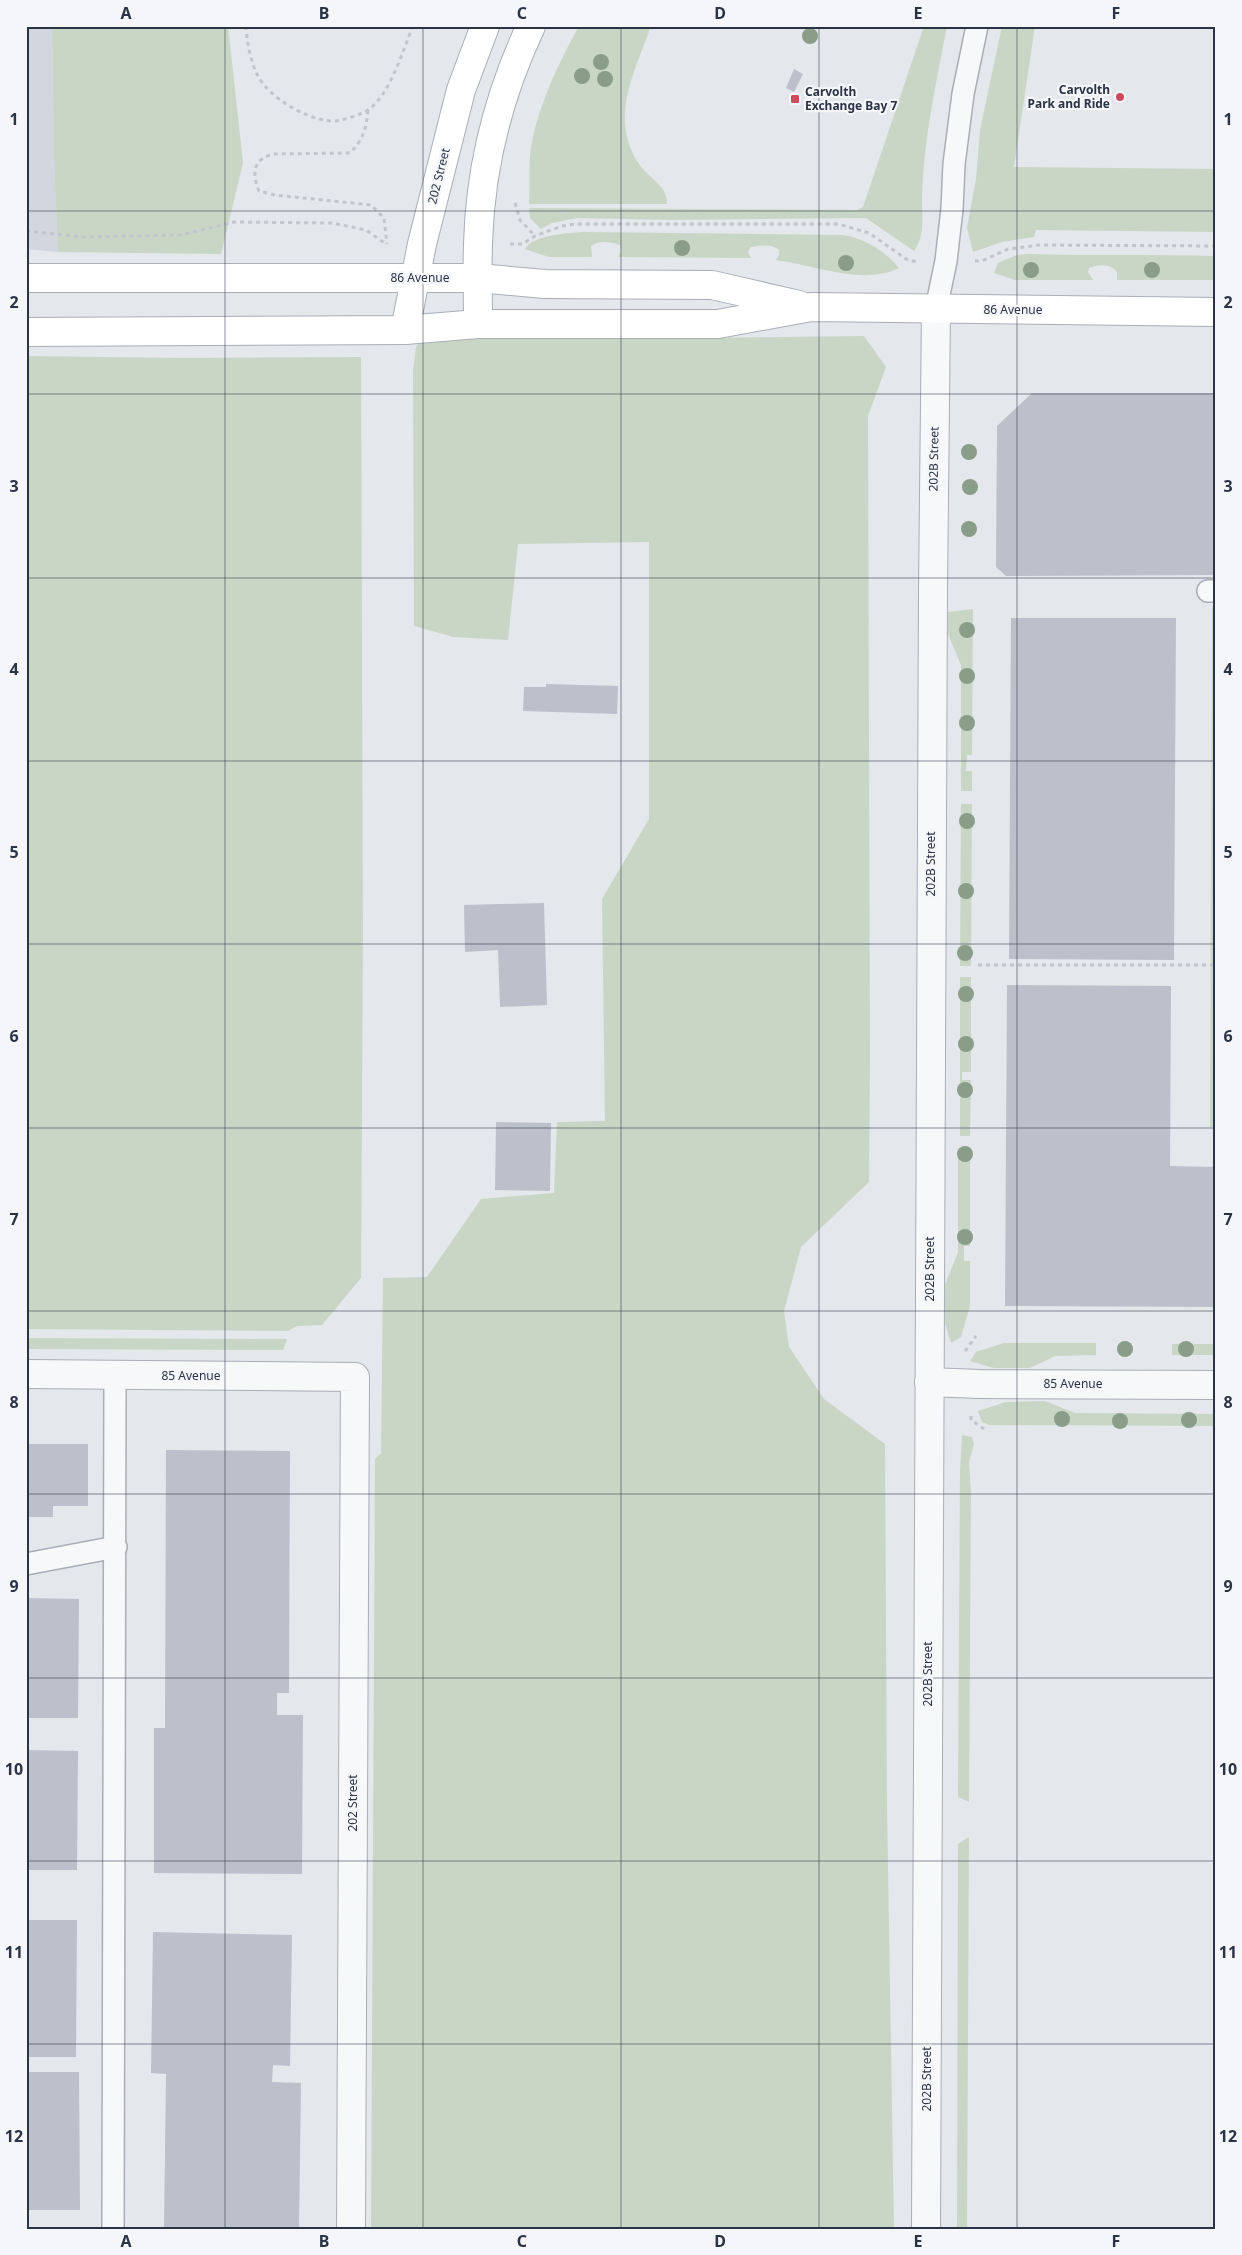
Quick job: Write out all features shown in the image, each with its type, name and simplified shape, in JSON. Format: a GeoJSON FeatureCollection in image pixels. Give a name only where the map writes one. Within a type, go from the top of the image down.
{"type":"FeatureCollection","features":[{"type":"Feature","properties":{"kind":"main road","name":"202 Street"},"geometry":{"type":"LineString","coordinates":[[405,330],[415,278],[461,90],[484,26]]}},
{"type":"Feature","properties":{"kind":"main road"},"geometry":{"type":"LineString","coordinates":[[478,324],[478,244],[481,206],[490,147],[500,102],[531,26]]}},
{"type":"Feature","properties":{"kind":"main road","name":"86 Avenue"},"geometry":{"type":"LineString","coordinates":[[26,278],[478,278],[545,284],[712,285],[811,308]]}},
{"type":"Feature","properties":{"kind":"main road","name":"86 Avenue"},"geometry":{"type":"LineString","coordinates":[[26,332],[405,330],[478,324],[718,324],[811,308],[1216,312]]}},
{"type":"Feature","properties":{"kind":"street","name":"202B Street"},"geometry":{"type":"LineString","coordinates":[[926,2229],[932,590],[936,309]]}},
{"type":"Feature","properties":{"kind":"street","name":"85 Avenue"},"geometry":{"type":"LineString","coordinates":[[26,1374],[355,1377]]}},
{"type":"Feature","properties":{"kind":"street","name":"202 Street"},"geometry":{"type":"LineString","coordinates":[[351,2229],[355,1377]]}},
{"type":"Feature","properties":{"kind":"street","name":"85 Avenue"},"geometry":{"type":"LineString","coordinates":[[929,1382],[1216,1385]]}},
{"type":"Feature","properties":{"kind":"lane"},"geometry":{"type":"LineString","coordinates":[[936,309],[950,226],[954,164],[963,94],[977,26]]}},
{"type":"Feature","properties":{"kind":"lane"},"geometry":{"type":"LineString","coordinates":[[113,2229],[115,1375]]}},
{"type":"Feature","properties":{"kind":"lane"},"geometry":{"type":"LineString","coordinates":[[26,1564],[116,1547]]}},
{"type":"Feature","properties":{"kind":"path"},"geometry":{"type":"LineString","coordinates":[[246,26],[248,48],[257,75],[276,98],[303,114],[336,121],[368,110],[386,90],[413,26]]}},
{"type":"Feature","properties":{"kind":"path"},"geometry":{"type":"LineString","coordinates":[[26,231],[82,237],[132,236],[181,234],[234,222],[332,223],[366,230],[387,245],[384,218],[371,205],[275,195],[260,191],[254,180],[256,165],[263,156],[274,154],[350,153],[360,144],[366,133],[368,110]]}},
{"type":"Feature","properties":{"kind":"path"},"geometry":{"type":"LineString","coordinates":[[522,244],[535,236],[562,226],[575,224],[838,224],[869,233],[909,261]]}},
{"type":"Feature","properties":{"kind":"path"},"geometry":{"type":"LineString","coordinates":[[982,261],[1008,249],[1039,245],[1216,246]]}},
{"type":"Feature","properties":{"kind":"path"},"geometry":{"type":"LineString","coordinates":[[978,965],[1216,965]]}},
{"type":"Feature","properties":{"kind":"path"},"geometry":{"type":"LineString","coordinates":[[1216,1032],[1216,1095]]}},
{"type":"Feature","properties":{"kind":"shaded area"},"geometry":{"type":"Polygon","coordinates":[[[26,26],[52,26],[54,161],[58,252],[26,249],[26,26]]]}},
{"type":"Feature","properties":{"kind":"green space"},"geometry":{"type":"Polygon","coordinates":[[[52,26],[228,26],[243,163],[221,254],[58,252],[54,161],[52,26]]]}},
{"type":"Feature","properties":{"kind":"green space"},"geometry":{"type":"Polygon","coordinates":[[[579,26],[651,26],[631,80],[627,97],[626,133],[632,150],[642,168],[662,188],[667,204],[529,204],[530,157],[536,124],[555,73],[579,26]]]}},
{"type":"Feature","properties":{"kind":"green space"},"geometry":{"type":"Polygon","coordinates":[[[924,26],[947,26],[927,134],[921,233],[918,245],[914,251],[866,218],[672,220],[577,218],[552,223],[541,229],[530,218],[529,208],[857,210],[863,207],[924,26]]]}},
{"type":"Feature","properties":{"kind":"green space"},"geometry":{"type":"Polygon","coordinates":[[[1002,26],[1035,26],[1014,167],[1216,169],[1216,232],[1036,230],[1034,237],[1002,242],[973,252],[967,228],[976,179],[980,130],[1002,26]]]}},
{"type":"Feature","properties":{"kind":"green space"},"geometry":{"type":"Polygon","coordinates":[[[583,232],[842,235],[866,242],[880,250],[899,268],[885,273],[870,275],[838,273],[776,260],[779,250],[766,245],[751,247],[748,252],[751,258],[618,257],[621,251],[620,245],[605,242],[591,246],[592,257],[549,257],[525,249],[529,244],[543,238],[583,232]]]}},
{"type":"Feature","properties":{"kind":"green space"},"geometry":{"type":"Polygon","coordinates":[[[1017,255],[1216,256],[1216,280],[1117,280],[1117,272],[1111,267],[1104,266],[1089,268],[1088,272],[1093,280],[1015,280],[994,273],[998,263],[1017,255]]]}},
{"type":"Feature","properties":{"kind":"green space"},"geometry":{"type":"Polygon","coordinates":[[[437,336],[598,339],[864,336],[886,367],[868,416],[869,1182],[801,1247],[784,1311],[789,1347],[824,1399],[885,1444],[887,1805],[894,2229],[371,2229],[375,1459],[381,1453],[383,1278],[427,1277],[481,1199],[554,1193],[557,1122],[605,1121],[602,899],[649,819],[649,542],[518,544],[508,640],[453,637],[414,626],[413,371],[416,347],[421,340],[437,336]]]}},
{"type":"Feature","properties":{"kind":"green space"},"geometry":{"type":"Polygon","coordinates":[[[26,356],[185,358],[361,357],[363,936],[361,1278],[322,1325],[297,1326],[288,1331],[26,1329],[26,356]]]}},
{"type":"Feature","properties":{"kind":"green space"},"geometry":{"type":"Polygon","coordinates":[[[1216,606],[1216,1127],[1210,1127],[1212,607],[1216,606]]]}},
{"type":"Feature","properties":{"kind":"green space"},"geometry":{"type":"Polygon","coordinates":[[[973,609],[972,755],[967,755],[966,771],[972,771],[972,791],[961,791],[961,665],[948,634],[948,612],[973,609]]]}},
{"type":"Feature","properties":{"kind":"green space"},"geometry":{"type":"Polygon","coordinates":[[[961,804],[972,804],[971,966],[960,966],[961,804]]]}},
{"type":"Feature","properties":{"kind":"green space"},"geometry":{"type":"Polygon","coordinates":[[[960,977],[971,977],[971,1072],[962,1072],[962,1080],[971,1080],[970,1136],[960,1136],[960,977]]]}},
{"type":"Feature","properties":{"kind":"green space"},"geometry":{"type":"Polygon","coordinates":[[[958,1149],[970,1149],[970,1246],[964,1246],[964,1261],[970,1261],[970,1306],[961,1337],[951,1343],[945,1323],[945,1285],[958,1252],[958,1149]]]}},
{"type":"Feature","properties":{"kind":"green space"},"geometry":{"type":"Polygon","coordinates":[[[26,1338],[287,1339],[283,1350],[26,1349],[26,1338]]]}},
{"type":"Feature","properties":{"kind":"green space"},"geometry":{"type":"Polygon","coordinates":[[[1004,1343],[1096,1343],[1096,1355],[1055,1356],[1030,1368],[994,1368],[970,1361],[976,1352],[1004,1343]]]}},
{"type":"Feature","properties":{"kind":"green space"},"geometry":{"type":"Polygon","coordinates":[[[1172,1344],[1216,1344],[1216,1355],[1172,1355],[1172,1344]]]}},
{"type":"Feature","properties":{"kind":"green space"},"geometry":{"type":"Polygon","coordinates":[[[1045,1401],[1075,1413],[1216,1414],[1216,1426],[989,1425],[982,1422],[978,1411],[1006,1402],[1045,1401]]]}},
{"type":"Feature","properties":{"kind":"green space"},"geometry":{"type":"Polygon","coordinates":[[[962,1435],[972,1437],[974,1444],[969,1462],[971,1492],[969,1802],[958,1797],[960,1471],[962,1435]]]}},
{"type":"Feature","properties":{"kind":"green space"},"geometry":{"type":"Polygon","coordinates":[[[969,1837],[967,2229],[957,2229],[958,1844],[969,1837]]]}},
{"type":"Feature","properties":{"kind":"building"},"geometry":{"type":"Polygon","coordinates":[[[794,69],[803,74],[794,92],[786,88],[794,69]]]}},
{"type":"Feature","properties":{"kind":"building"},"geometry":{"type":"Polygon","coordinates":[[[1032,393],[1216,393],[1216,575],[1006,576],[996,567],[997,426],[1032,393]]]}},
{"type":"Feature","properties":{"kind":"building"},"geometry":{"type":"Polygon","coordinates":[[[1011,618],[1176,618],[1174,960],[1009,959],[1011,618]]]}},
{"type":"Feature","properties":{"kind":"building"},"geometry":{"type":"Polygon","coordinates":[[[546,684],[618,686],[617,714],[523,711],[524,687],[546,687],[546,684]]]}},
{"type":"Feature","properties":{"kind":"building"},"geometry":{"type":"Polygon","coordinates":[[[544,903],[547,1005],[500,1007],[498,950],[465,952],[464,905],[544,903]]]}},
{"type":"Feature","properties":{"kind":"building"},"geometry":{"type":"Polygon","coordinates":[[[1007,985],[1171,986],[1170,1166],[1216,1167],[1216,1307],[1005,1306],[1007,985]]]}},
{"type":"Feature","properties":{"kind":"building"},"geometry":{"type":"Polygon","coordinates":[[[496,1122],[551,1123],[550,1191],[495,1190],[496,1122]]]}},
{"type":"Feature","properties":{"kind":"building"},"geometry":{"type":"Polygon","coordinates":[[[26,1444],[88,1444],[88,1506],[53,1506],[53,1517],[26,1517],[26,1444]]]}},
{"type":"Feature","properties":{"kind":"building"},"geometry":{"type":"Polygon","coordinates":[[[166,1450],[290,1451],[289,1693],[277,1693],[277,1715],[303,1715],[302,1874],[154,1873],[154,1728],[165,1728],[166,1450]]]}},
{"type":"Feature","properties":{"kind":"building"},"geometry":{"type":"Polygon","coordinates":[[[26,1598],[79,1599],[78,1718],[26,1718],[26,1598]]]}},
{"type":"Feature","properties":{"kind":"building"},"geometry":{"type":"Polygon","coordinates":[[[26,1750],[78,1751],[77,1870],[26,1870],[26,1750]]]}},
{"type":"Feature","properties":{"kind":"building"},"geometry":{"type":"Polygon","coordinates":[[[26,1920],[77,1920],[76,2057],[26,2057],[26,1920]]]}},
{"type":"Feature","properties":{"kind":"building"},"geometry":{"type":"Polygon","coordinates":[[[153,1932],[292,1935],[290,2066],[273,2065],[272,2082],[301,2083],[299,2229],[164,2229],[166,2074],[151,2073],[153,1932]]]}},
{"type":"Feature","properties":{"kind":"building"},"geometry":{"type":"Polygon","coordinates":[[[26,2072],[79,2072],[80,2210],[26,2210],[26,2072]]]}},
{"type":"Feature","properties":{"kind":"place","name":"Carvolth Park and Ride"},"geometry":{"type":"Point","coordinates":[1120,97]}},
{"type":"Feature","properties":{"kind":"place","name":"Carvolth Exchange Bay 7"},"geometry":{"type":"Point","coordinates":[795,99]}}]}
